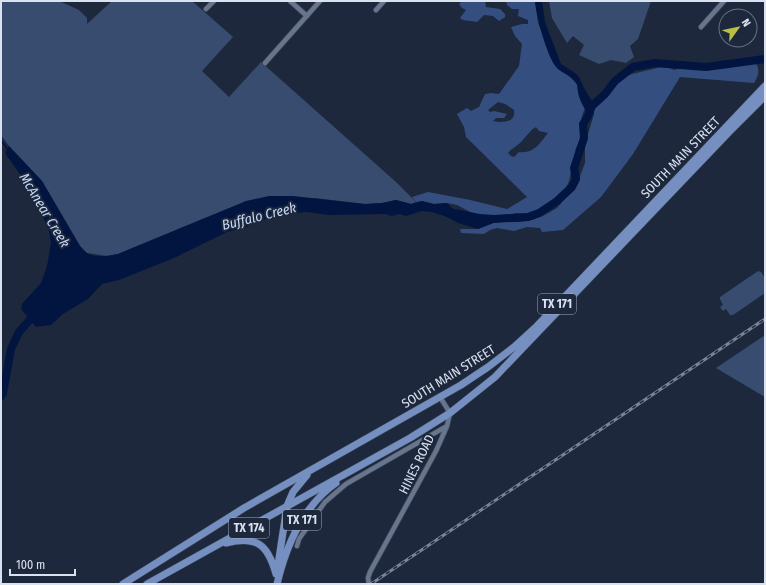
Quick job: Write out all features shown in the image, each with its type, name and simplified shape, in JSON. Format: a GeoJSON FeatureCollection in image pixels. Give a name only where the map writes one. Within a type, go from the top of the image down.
{"type":"FeatureCollection","features":[{"type":"Feature","properties":{"kind":"main road","name":"SOUTH MAIN STREET"},"geometry":{"type":"LineString","coordinates":[[147,584],[450,414],[504,368],[764,87]]}},
{"type":"Feature","properties":{"kind":"main road","name":"SOUTH MAIN STREET"},"geometry":{"type":"LineString","coordinates":[[123,584],[244,508],[440,397],[488,367],[520,342],[537,326],[765,96]]}},
{"type":"Feature","properties":{"kind":"main road","name":"TX 171"},"geometry":{"type":"LineString","coordinates":[[276,584],[276,574],[287,506],[295,488],[312,469]]}},
{"type":"Feature","properties":{"kind":"main road","name":"TX 171"},"geometry":{"type":"LineString","coordinates":[[276,584],[291,539],[302,521],[322,495],[350,471]]}},
{"type":"Feature","properties":{"kind":"main road"},"geometry":{"type":"LineString","coordinates":[[216,546],[238,540],[246,540],[260,545],[267,551],[272,560],[276,574]]}},
{"type":"Feature","properties":{"kind":"street"},"geometry":{"type":"LineString","coordinates":[[206,9],[214,1]]}},
{"type":"Feature","properties":{"kind":"street"},"geometry":{"type":"LineString","coordinates":[[290,1],[307,16]]}},
{"type":"Feature","properties":{"kind":"street"},"geometry":{"type":"LineString","coordinates":[[265,63],[320,1]]}},
{"type":"Feature","properties":{"kind":"street"},"geometry":{"type":"LineString","coordinates":[[376,10],[384,1]]}},
{"type":"Feature","properties":{"kind":"street"},"geometry":{"type":"LineString","coordinates":[[701,27],[724,1]]}},
{"type":"Feature","properties":{"kind":"street"},"geometry":{"type":"LineString","coordinates":[[440,397],[450,414]]}},
{"type":"Feature","properties":{"kind":"street","name":"HINES ROAD"},"geometry":{"type":"LineString","coordinates":[[369,584],[368,578],[370,572],[436,452],[447,426],[450,414]]}},
{"type":"Feature","properties":{"kind":"street"},"geometry":{"type":"LineString","coordinates":[[297,546],[299,539],[325,502],[346,484],[447,426]]}},
{"type":"Feature","properties":{"kind":"shaded area"},"geometry":{"type":"Polygon","coordinates":[[[1,1],[59,1],[79,10],[87,18],[87,24],[112,1],[192,1],[233,37],[202,71],[229,97],[261,62],[396,182],[416,202],[411,204],[396,200],[365,204],[314,198],[205,218],[118,254],[107,256],[87,253],[80,246],[42,181],[9,146],[1,135],[1,1]]]}},
{"type":"Feature","properties":{"kind":"shaded area"},"geometry":{"type":"Polygon","coordinates":[[[462,1],[485,1],[486,7],[500,9],[505,14],[505,17],[499,21],[493,16],[484,15],[477,22],[463,20],[460,18],[466,10],[459,4],[462,1]]]}},
{"type":"Feature","properties":{"kind":"shaded area"},"geometry":{"type":"Polygon","coordinates":[[[506,1],[535,1],[538,23],[558,69],[566,73],[578,85],[578,93],[585,108],[580,127],[580,140],[576,148],[569,181],[565,190],[543,208],[527,214],[515,213],[507,216],[474,214],[457,205],[447,203],[434,204],[422,201],[416,202],[412,197],[428,192],[507,209],[527,197],[466,137],[464,127],[457,114],[467,108],[471,111],[479,107],[485,94],[499,94],[519,66],[522,44],[515,36],[511,27],[528,24],[528,20],[518,16],[519,9],[512,9],[507,5],[506,1]],[[498,102],[488,110],[490,112],[494,111],[507,114],[504,118],[496,118],[493,121],[504,122],[511,120],[514,110],[505,104],[498,102]],[[536,127],[508,153],[511,156],[514,157],[519,152],[532,150],[548,133],[539,131],[536,127]]]}},
{"type":"Feature","properties":{"kind":"shaded area"},"geometry":{"type":"Polygon","coordinates":[[[549,1],[651,1],[638,39],[630,46],[634,57],[626,63],[611,60],[599,64],[579,55],[584,45],[573,36],[567,43],[552,18],[549,1]]]}},
{"type":"Feature","properties":{"kind":"shaded area"},"geometry":{"type":"Polygon","coordinates":[[[756,63],[758,73],[754,83],[680,77],[633,154],[601,197],[563,230],[542,232],[540,228],[527,227],[514,231],[497,228],[484,234],[461,233],[460,229],[478,229],[496,222],[519,222],[532,220],[557,208],[577,184],[585,163],[585,144],[594,114],[593,109],[624,76],[661,67],[667,67],[674,70],[690,68],[697,70],[756,63]]]}},
{"type":"Feature","properties":{"kind":"shaded area"},"geometry":{"type":"Polygon","coordinates":[[[758,271],[761,272],[765,278],[765,293],[733,315],[730,315],[726,309],[723,311],[720,307],[723,305],[720,297],[758,271]]]}},
{"type":"Feature","properties":{"kind":"shaded area"},"geometry":{"type":"Polygon","coordinates":[[[765,335],[765,397],[716,368],[765,335]]]}},
{"type":"Feature","properties":{"kind":"water"},"geometry":{"type":"Polygon","coordinates":[[[535,1],[542,1],[545,22],[561,64],[579,77],[592,101],[594,114],[589,114],[584,107],[579,98],[577,85],[574,80],[559,70],[553,63],[549,55],[537,16],[535,1]]]}},
{"type":"Feature","properties":{"kind":"water"},"geometry":{"type":"Polygon","coordinates":[[[9,146],[42,181],[80,246],[86,252],[94,256],[118,254],[246,201],[269,196],[293,196],[365,204],[396,200],[411,204],[422,201],[434,204],[447,203],[459,214],[464,216],[474,217],[494,215],[496,222],[478,229],[458,223],[447,217],[432,212],[422,211],[406,216],[399,214],[392,216],[385,214],[329,215],[306,212],[273,217],[259,221],[247,227],[227,232],[174,258],[119,280],[102,284],[88,299],[63,314],[51,325],[36,327],[21,309],[22,304],[41,283],[47,266],[51,243],[49,231],[43,217],[33,203],[31,190],[5,153],[9,146]]]}},
{"type":"Feature","properties":{"kind":"waterway","name":"Buffalo Creek"},"geometry":{"type":"LineString","coordinates":[[449,212],[479,218],[494,219],[528,217],[539,213],[557,201],[572,187],[576,179],[574,168],[584,138],[583,124],[592,106],[605,94],[615,81],[633,67],[655,63],[706,67],[765,59]]}},
{"type":"Feature","properties":{"kind":"waterway","name":"McAnear Creek"},"geometry":{"type":"LineString","coordinates":[[1,140],[8,150]]}},
{"type":"Feature","properties":{"kind":"waterway","name":"Buffalo Creek"},"geometry":{"type":"LineString","coordinates":[[1,396],[3,393],[11,349],[19,332],[36,313]]}},
{"type":"Feature","properties":{"kind":"railway"},"geometry":{"type":"LineString","coordinates":[[371,584],[765,319]]}}]}
